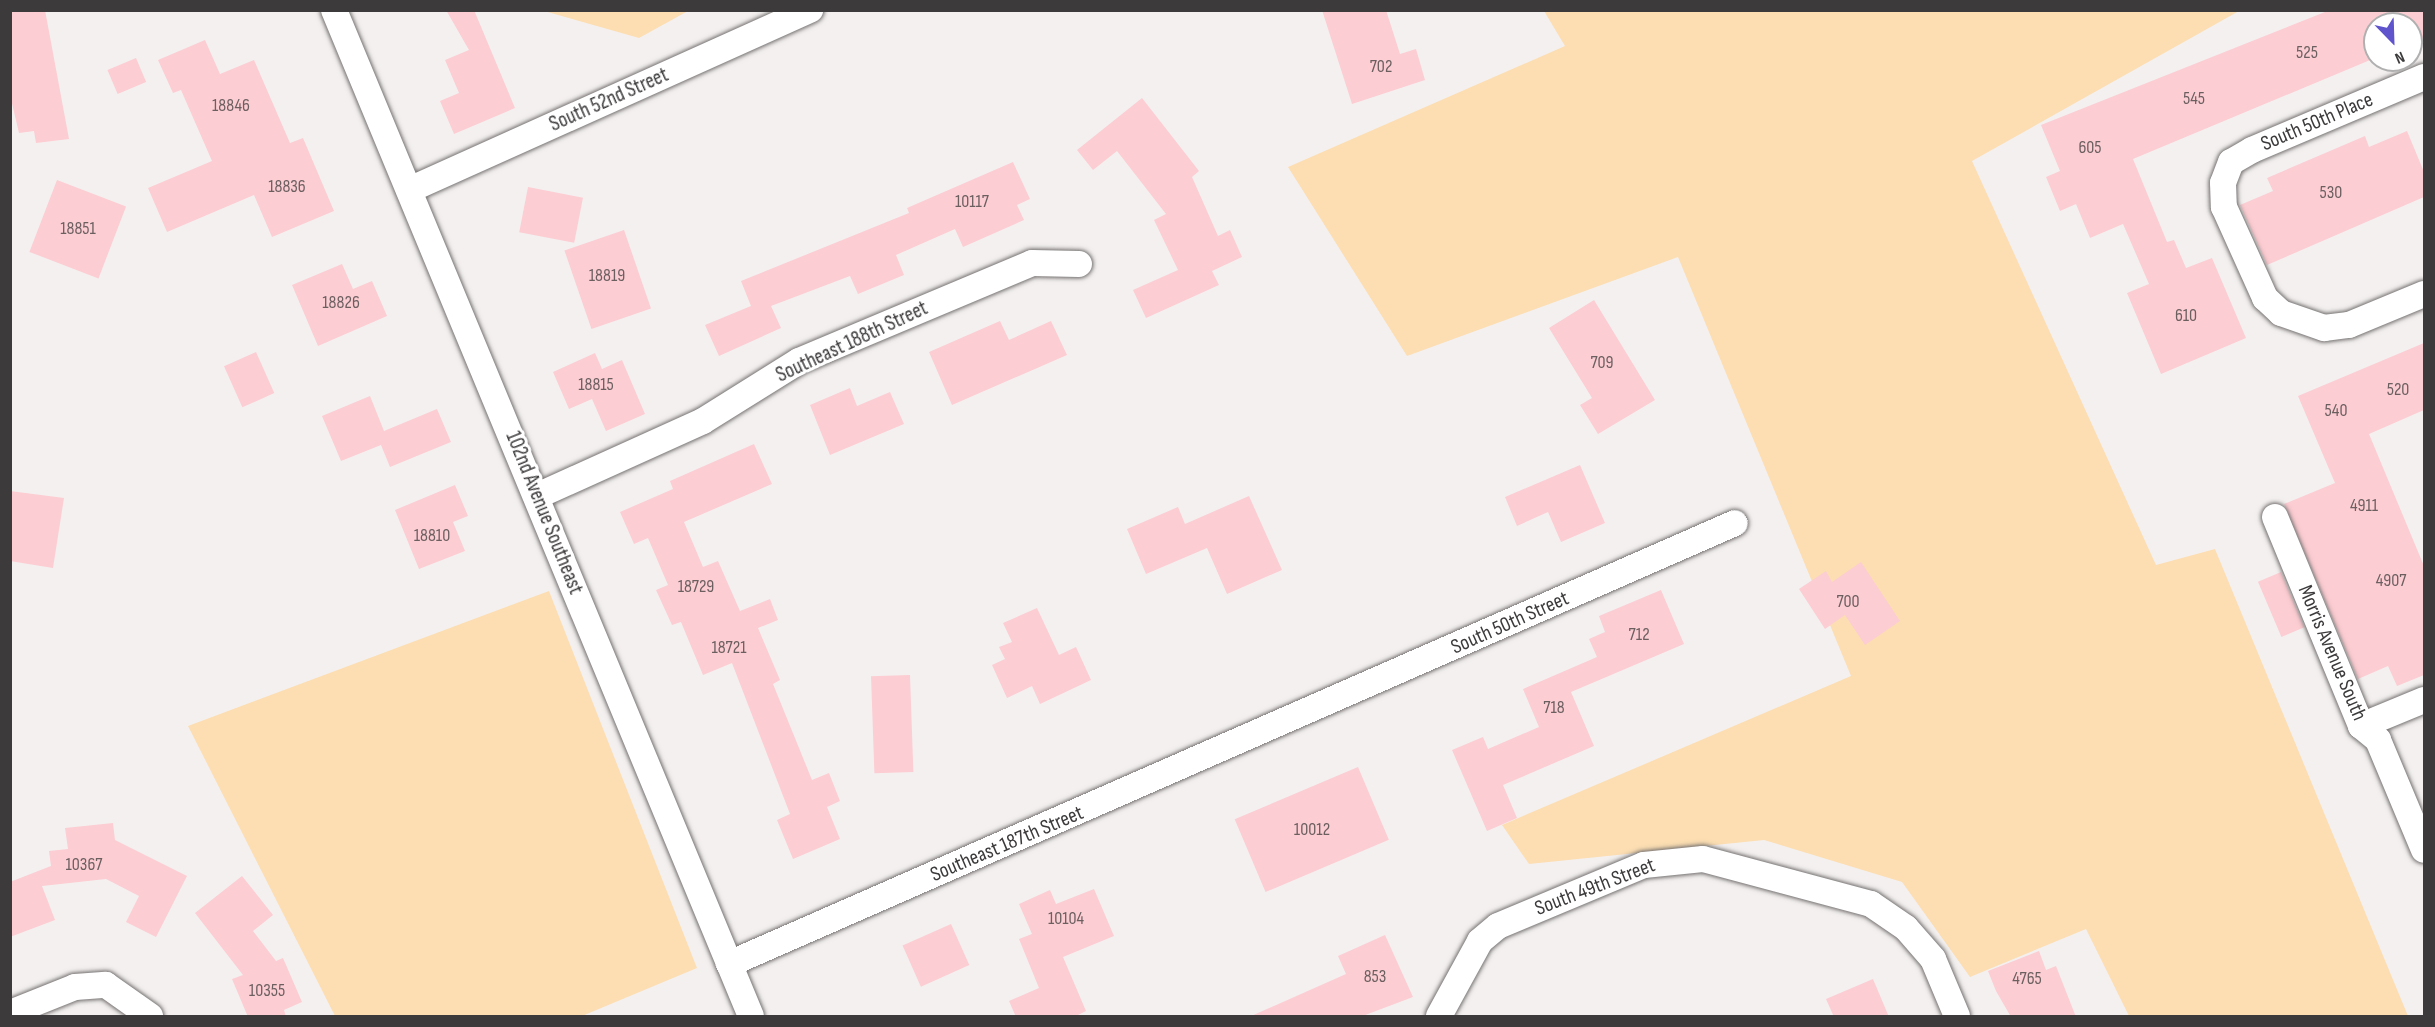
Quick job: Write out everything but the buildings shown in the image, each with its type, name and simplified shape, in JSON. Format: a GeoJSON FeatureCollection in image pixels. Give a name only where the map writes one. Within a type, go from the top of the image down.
{"type":"FeatureCollection","features":[{"type":"Feature","properties":{"kind":"street","name":"102nd Avenue Southeast"},"geometry":{"type":"LineString","coordinates":[[334,10],[751,1017]]}},
{"type":"Feature","properties":{"kind":"street","name":"South 52nd Street"},"geometry":{"type":"LineString","coordinates":[[409,190],[810,10]]}},
{"type":"Feature","properties":{"kind":"street","name":"South 50th Place"},"geometry":{"type":"LineString","coordinates":[[2424,77],[2252,150],[2231,162],[2223,183],[2224,207],[2265,298],[2281,313],[2324,328],[2349,325],[2424,294]]}},
{"type":"Feature","properties":{"kind":"street","name":"Southeast 188th Street"},"geometry":{"type":"LineString","coordinates":[[537,496],[703,421],[799,362],[1032,263],[1078,264]]}},
{"type":"Feature","properties":{"kind":"street","name":"Morris Avenue South"},"geometry":{"type":"LineString","coordinates":[[2275,517],[2361,726],[2378,740],[2424,850]]}},
{"type":"Feature","properties":{"kind":"street","name":"South 50th Street"},"geometry":{"type":"LineString","coordinates":[[1286,723],[1735,523]]}},
{"type":"Feature","properties":{"kind":"street"},"geometry":{"type":"LineString","coordinates":[[2361,726],[2424,699]]}},
{"type":"Feature","properties":{"kind":"street","name":"Southeast 187th Street"},"geometry":{"type":"LineString","coordinates":[[729,964],[1286,723]]}},
{"type":"Feature","properties":{"kind":"street","name":"South 49th Street"},"geometry":{"type":"LineString","coordinates":[[1439,1017],[1480,941],[1498,926],[1644,865],[1703,859],[1870,904],[1906,928],[1933,959],[1957,1017]]}},
{"type":"Feature","properties":{"kind":"street"},"geometry":{"type":"LineString","coordinates":[[10,1013],[75,987],[106,985],[150,1017]]}},
{"type":"Feature","properties":{"kind":"shaded area"},"geometry":{"type":"Polygon","coordinates":[[[544,11],[688,11],[639,38],[544,11]]]}},
{"type":"Feature","properties":{"kind":"shaded area"},"geometry":{"type":"Polygon","coordinates":[[[1544,11],[2239,11],[1972,161],[2156,565],[2215,549],[2408,1016],[2129,1016],[2086,929],[1970,977],[1902,882],[1764,840],[1529,864],[1502,825],[1851,676],[1678,257],[1407,356],[1288,167],[1565,46],[1544,11]]]}},
{"type":"Feature","properties":{"kind":"shaded area"},"geometry":{"type":"Polygon","coordinates":[[[549,591],[697,968],[582,1016],[335,1016],[188,726],[549,591]]]}}]}
